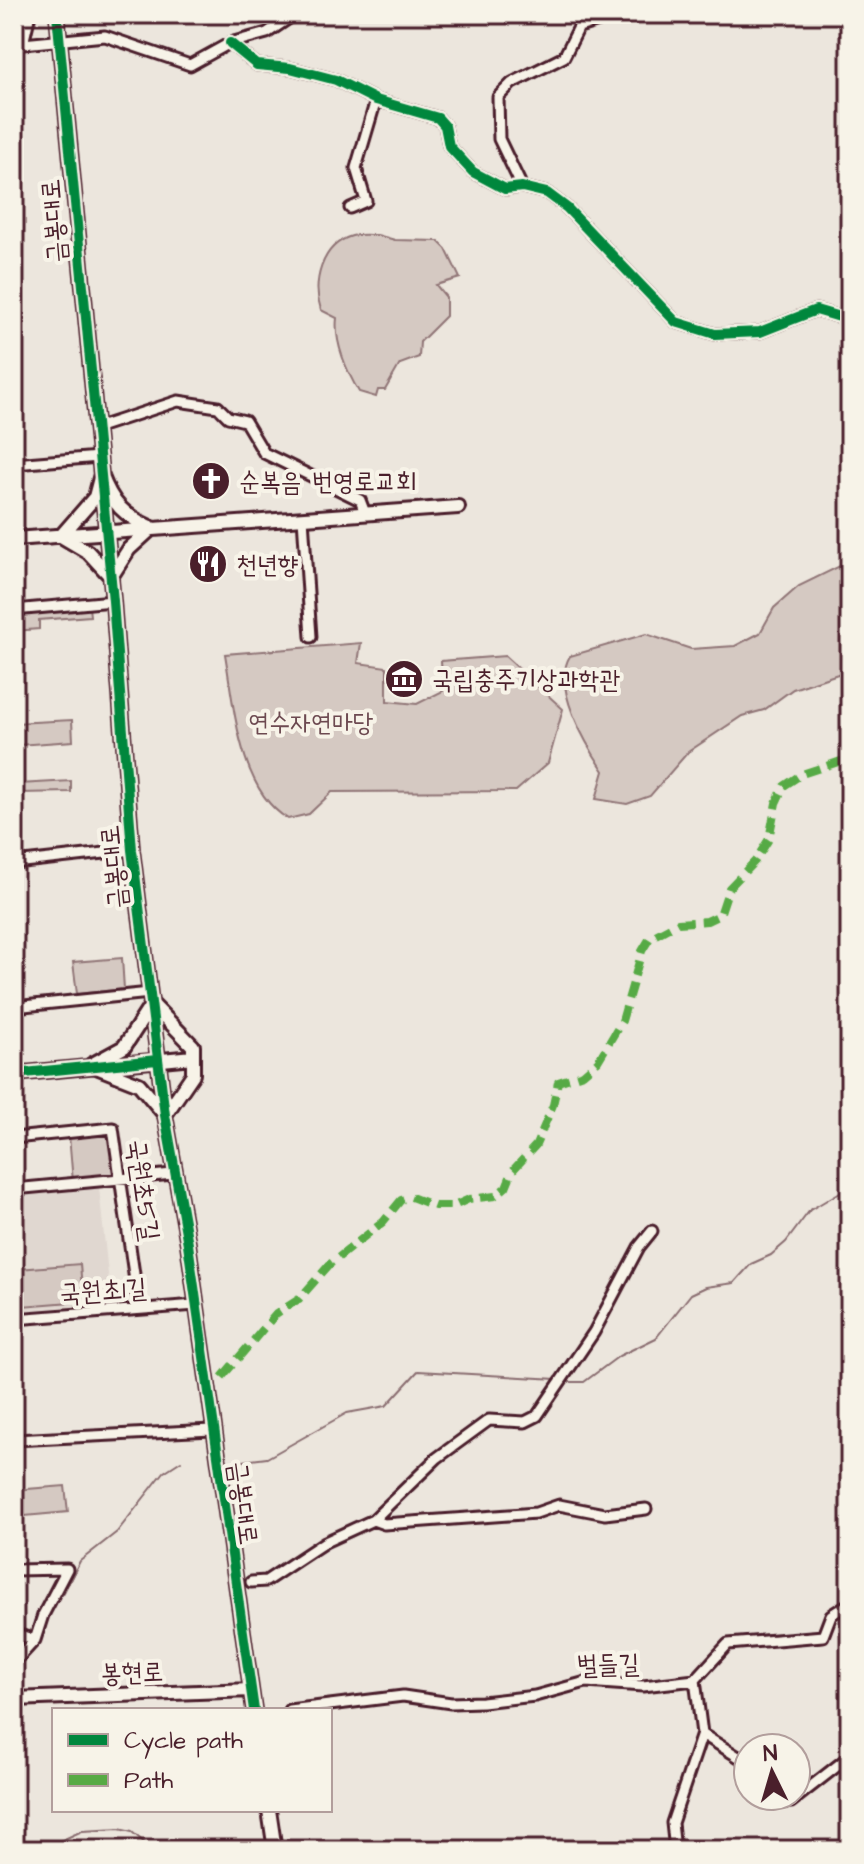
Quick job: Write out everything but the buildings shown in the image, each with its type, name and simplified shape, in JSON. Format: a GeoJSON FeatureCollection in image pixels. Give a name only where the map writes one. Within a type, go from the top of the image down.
{"type":"FeatureCollection","features":[{"type":"Feature","properties":{"kind":"street"},"geometry":{"type":"LineString","coordinates":[[30,14],[19,41],[105,36],[190,65],[230,43],[267,33],[295,14]]}},
{"type":"Feature","properties":{"kind":"street","name":"금봉대로"},"geometry":{"type":"LineString","coordinates":[[57,14],[107,532],[132,850],[173,1174],[196,1305],[254,1708]]}},
{"type":"Feature","properties":{"kind":"street"},"geometry":{"type":"LineString","coordinates":[[522,187],[499,139],[498,97],[512,83],[564,57],[579,27],[621,14]]}},
{"type":"Feature","properties":{"kind":"street"},"geometry":{"type":"LineString","coordinates":[[230,43],[257,65],[290,68],[336,80],[376,100],[438,118],[445,126],[449,146],[473,172],[505,189],[522,187],[547,193],[567,208],[664,314],[692,330],[715,334],[760,332],[816,310],[850,320]]}},
{"type":"Feature","properties":{"kind":"street"},"geometry":{"type":"LineString","coordinates":[[350,208],[366,201],[356,168],[376,100]]}},
{"type":"Feature","properties":{"kind":"street"},"geometry":{"type":"LineString","coordinates":[[96,428],[178,401],[218,407],[228,417],[245,421],[264,453],[360,500],[365,513]]}},
{"type":"Feature","properties":{"kind":"street"},"geometry":{"type":"LineString","coordinates":[[14,464],[99,457]]}},
{"type":"Feature","properties":{"kind":"street"},"geometry":{"type":"LineString","coordinates":[[101,474],[109,497],[120,511],[152,528]]}},
{"type":"Feature","properties":{"kind":"street"},"geometry":{"type":"LineString","coordinates":[[61,536],[95,497],[101,474]]}},
{"type":"Feature","properties":{"kind":"street"},"geometry":{"type":"LineString","coordinates":[[14,539],[458,507]]}},
{"type":"Feature","properties":{"kind":"street"},"geometry":{"type":"LineString","coordinates":[[303,518],[311,637]]}},
{"type":"Feature","properties":{"kind":"street"},"geometry":{"type":"LineString","coordinates":[[61,536],[88,552],[111,577],[129,549],[152,528]]}},
{"type":"Feature","properties":{"kind":"street"},"geometry":{"type":"LineString","coordinates":[[14,610],[113,601]]}},
{"type":"Feature","properties":{"kind":"street"},"geometry":{"type":"LineString","coordinates":[[14,863],[132,850]]}},
{"type":"Feature","properties":{"kind":"street"},"geometry":{"type":"LineString","coordinates":[[14,1007],[151,999]]}},
{"type":"Feature","properties":{"kind":"street"},"geometry":{"type":"LineString","coordinates":[[91,1065],[139,1084],[165,1115],[193,1074],[193,1046],[151,999]]}},
{"type":"Feature","properties":{"kind":"street"},"geometry":{"type":"LineString","coordinates":[[91,1065],[124,1047],[151,999]]}},
{"type":"Feature","properties":{"kind":"street"},"geometry":{"type":"LineString","coordinates":[[14,1074],[193,1057]]}},
{"type":"Feature","properties":{"kind":"street","name":"국원초5길"},"geometry":{"type":"LineString","coordinates":[[14,1138],[113,1128],[139,1309]]}},
{"type":"Feature","properties":{"kind":"street"},"geometry":{"type":"LineString","coordinates":[[14,1189],[173,1174]]}},
{"type":"Feature","properties":{"kind":"street"},"geometry":{"type":"LineString","coordinates":[[251,1582],[266,1581],[325,1542],[373,1520],[437,1458],[489,1420],[525,1422],[537,1416],[594,1332],[639,1247],[652,1231]]}},
{"type":"Feature","properties":{"kind":"street","name":"국원초1길"},"geometry":{"type":"LineString","coordinates":[[14,1319],[196,1305]]}},
{"type":"Feature","properties":{"kind":"street"},"geometry":{"type":"LineString","coordinates":[[14,1440],[212,1430]]}},
{"type":"Feature","properties":{"kind":"street"},"geometry":{"type":"LineString","coordinates":[[373,1520],[384,1524],[536,1513],[559,1505],[605,1514],[646,1509]]}},
{"type":"Feature","properties":{"kind":"street"},"geometry":{"type":"LineString","coordinates":[[14,1570],[67,1569],[43,1615],[35,1640],[14,1663]]}},
{"type":"Feature","properties":{"kind":"street"},"geometry":{"type":"LineString","coordinates":[[675,1850],[672,1823],[702,1734],[695,1680],[728,1644],[823,1636],[831,1615],[850,1603]]}},
{"type":"Feature","properties":{"kind":"street"},"geometry":{"type":"LineString","coordinates":[[14,1633],[35,1640]]}},
{"type":"Feature","properties":{"kind":"street","name":"벌들길"},"geometry":{"type":"LineString","coordinates":[[305,1708],[403,1696],[451,1703],[482,1702],[535,1696],[586,1682],[643,1686],[695,1680]]}},
{"type":"Feature","properties":{"kind":"street","name":"봉현로"},"geometry":{"type":"LineString","coordinates":[[14,1699],[251,1690]]}},
{"type":"Feature","properties":{"kind":"street"},"geometry":{"type":"LineString","coordinates":[[702,1734],[732,1753]]}},
{"type":"Feature","properties":{"kind":"street"},"geometry":{"type":"LineString","coordinates":[[812,1786],[850,1756]]}},
{"type":"Feature","properties":{"kind":"street"},"geometry":{"type":"LineString","coordinates":[[269,1812],[275,1850]]}},
{"type":"Feature","properties":{"kind":"shaded area"},"geometry":{"type":"Polygon","coordinates":[[[99,1188],[111,1303],[14,1311],[14,1195],[99,1188]]]}},
{"type":"Feature","properties":{"kind":"green space"},"geometry":{"type":"Polygon","coordinates":[[[377,235],[395,240],[438,241],[446,249],[460,278],[436,285],[446,297],[446,316],[420,342],[419,357],[400,364],[385,390],[378,390],[376,397],[359,392],[354,384],[339,347],[337,318],[321,310],[318,288],[322,266],[333,248],[352,236],[377,235]]]}},
{"type":"Feature","properties":{"kind":"green space"},"geometry":{"type":"Polygon","coordinates":[[[850,561],[850,670],[793,689],[764,710],[742,716],[688,752],[650,796],[627,804],[596,799],[604,771],[573,715],[565,683],[565,668],[570,656],[646,634],[691,649],[735,646],[760,633],[774,608],[799,586],[850,561]]]}},
{"type":"Feature","properties":{"kind":"green space"},"geometry":{"type":"Polygon","coordinates":[[[89,607],[90,616],[39,620],[39,629],[14,631],[14,613],[89,607]]]}},
{"type":"Feature","properties":{"kind":"green space","name":"연수자연마당"},"geometry":{"type":"Polygon","coordinates":[[[361,643],[358,663],[387,667],[387,701],[417,704],[443,691],[441,661],[505,656],[563,709],[548,763],[516,791],[332,792],[309,814],[288,819],[272,806],[249,767],[236,721],[225,654],[361,643]]]}},
{"type":"Feature","properties":{"kind":"green space"},"geometry":{"type":"Polygon","coordinates":[[[72,720],[73,741],[18,745],[15,723],[72,720]]]}},
{"type":"Feature","properties":{"kind":"green space"},"geometry":{"type":"Polygon","coordinates":[[[71,781],[71,792],[19,793],[19,784],[71,781]]]}},
{"type":"Feature","properties":{"kind":"green space"},"geometry":{"type":"Polygon","coordinates":[[[122,958],[124,989],[77,994],[73,962],[122,958]]]}},
{"type":"Feature","properties":{"kind":"green space"},"geometry":{"type":"Polygon","coordinates":[[[109,1131],[116,1175],[73,1182],[69,1135],[109,1131]]]}},
{"type":"Feature","properties":{"kind":"green space"},"geometry":{"type":"Polygon","coordinates":[[[80,1264],[83,1301],[22,1306],[19,1269],[80,1264]]]}},
{"type":"Feature","properties":{"kind":"green space"},"geometry":{"type":"Polygon","coordinates":[[[65,1486],[68,1512],[14,1517],[14,1490],[65,1486]]]}},
{"type":"Feature","properties":{"kind":"waterway"},"geometry":{"type":"LineString","coordinates":[[567,1382],[584,1382],[619,1356],[656,1338],[691,1294],[706,1287],[734,1283],[751,1264],[771,1255],[786,1242],[810,1210],[842,1191],[850,1174]]}},
{"type":"Feature","properties":{"kind":"waterway"},"geometry":{"type":"LineString","coordinates":[[243,1461],[267,1458],[347,1413],[386,1406],[418,1371],[557,1379]]}},
{"type":"Feature","properties":{"kind":"waterway"},"geometry":{"type":"LineString","coordinates":[[63,1594],[80,1561],[117,1532],[164,1472],[181,1461]]}},
{"type":"Feature","properties":{"kind":"waterway"},"geometry":{"type":"LineString","coordinates":[[14,1844],[58,1842],[82,1831],[119,1829],[132,1832],[153,1850]]}},
{"type":"Feature","properties":{"kind":"marked path"},"geometry":{"type":"LineString","coordinates":[[222,1377],[276,1314],[299,1299],[330,1264],[383,1222],[401,1200],[411,1197],[435,1206],[454,1206],[469,1199],[495,1196],[506,1187],[513,1170],[536,1145],[553,1105],[558,1082],[583,1074],[598,1061],[622,1021],[642,951],[650,938],[678,923],[707,921],[720,915],[729,888],[755,861],[769,839],[776,803],[784,786],[802,774],[850,758]]}},
{"type":"Feature","properties":{"kind":"cycle path"},"geometry":{"type":"LineString","coordinates":[[57,14],[113,601],[132,850],[165,1115],[188,1244],[254,1708]]}},
{"type":"Feature","properties":{"kind":"cycle path"},"geometry":{"type":"LineString","coordinates":[[230,43],[257,65],[290,68],[336,80],[376,100],[438,118],[445,126],[449,146],[473,172],[505,189],[522,187],[547,193],[567,208],[676,322],[715,334],[760,332],[816,310],[850,320]]}},
{"type":"Feature","properties":{"kind":"cycle path"},"geometry":{"type":"LineString","coordinates":[[14,1074],[157,1060]]}},
{"type":"Feature","properties":{"kind":"place","name":"순복음 번영로교회"},"geometry":{"type":"Point","coordinates":[211,481]}},
{"type":"Feature","properties":{"kind":"place","name":"천년향"},"geometry":{"type":"Point","coordinates":[208,564]}},
{"type":"Feature","properties":{"kind":"place","name":"국립충주기상과학관"},"geometry":{"type":"Point","coordinates":[404,679]}}]}
